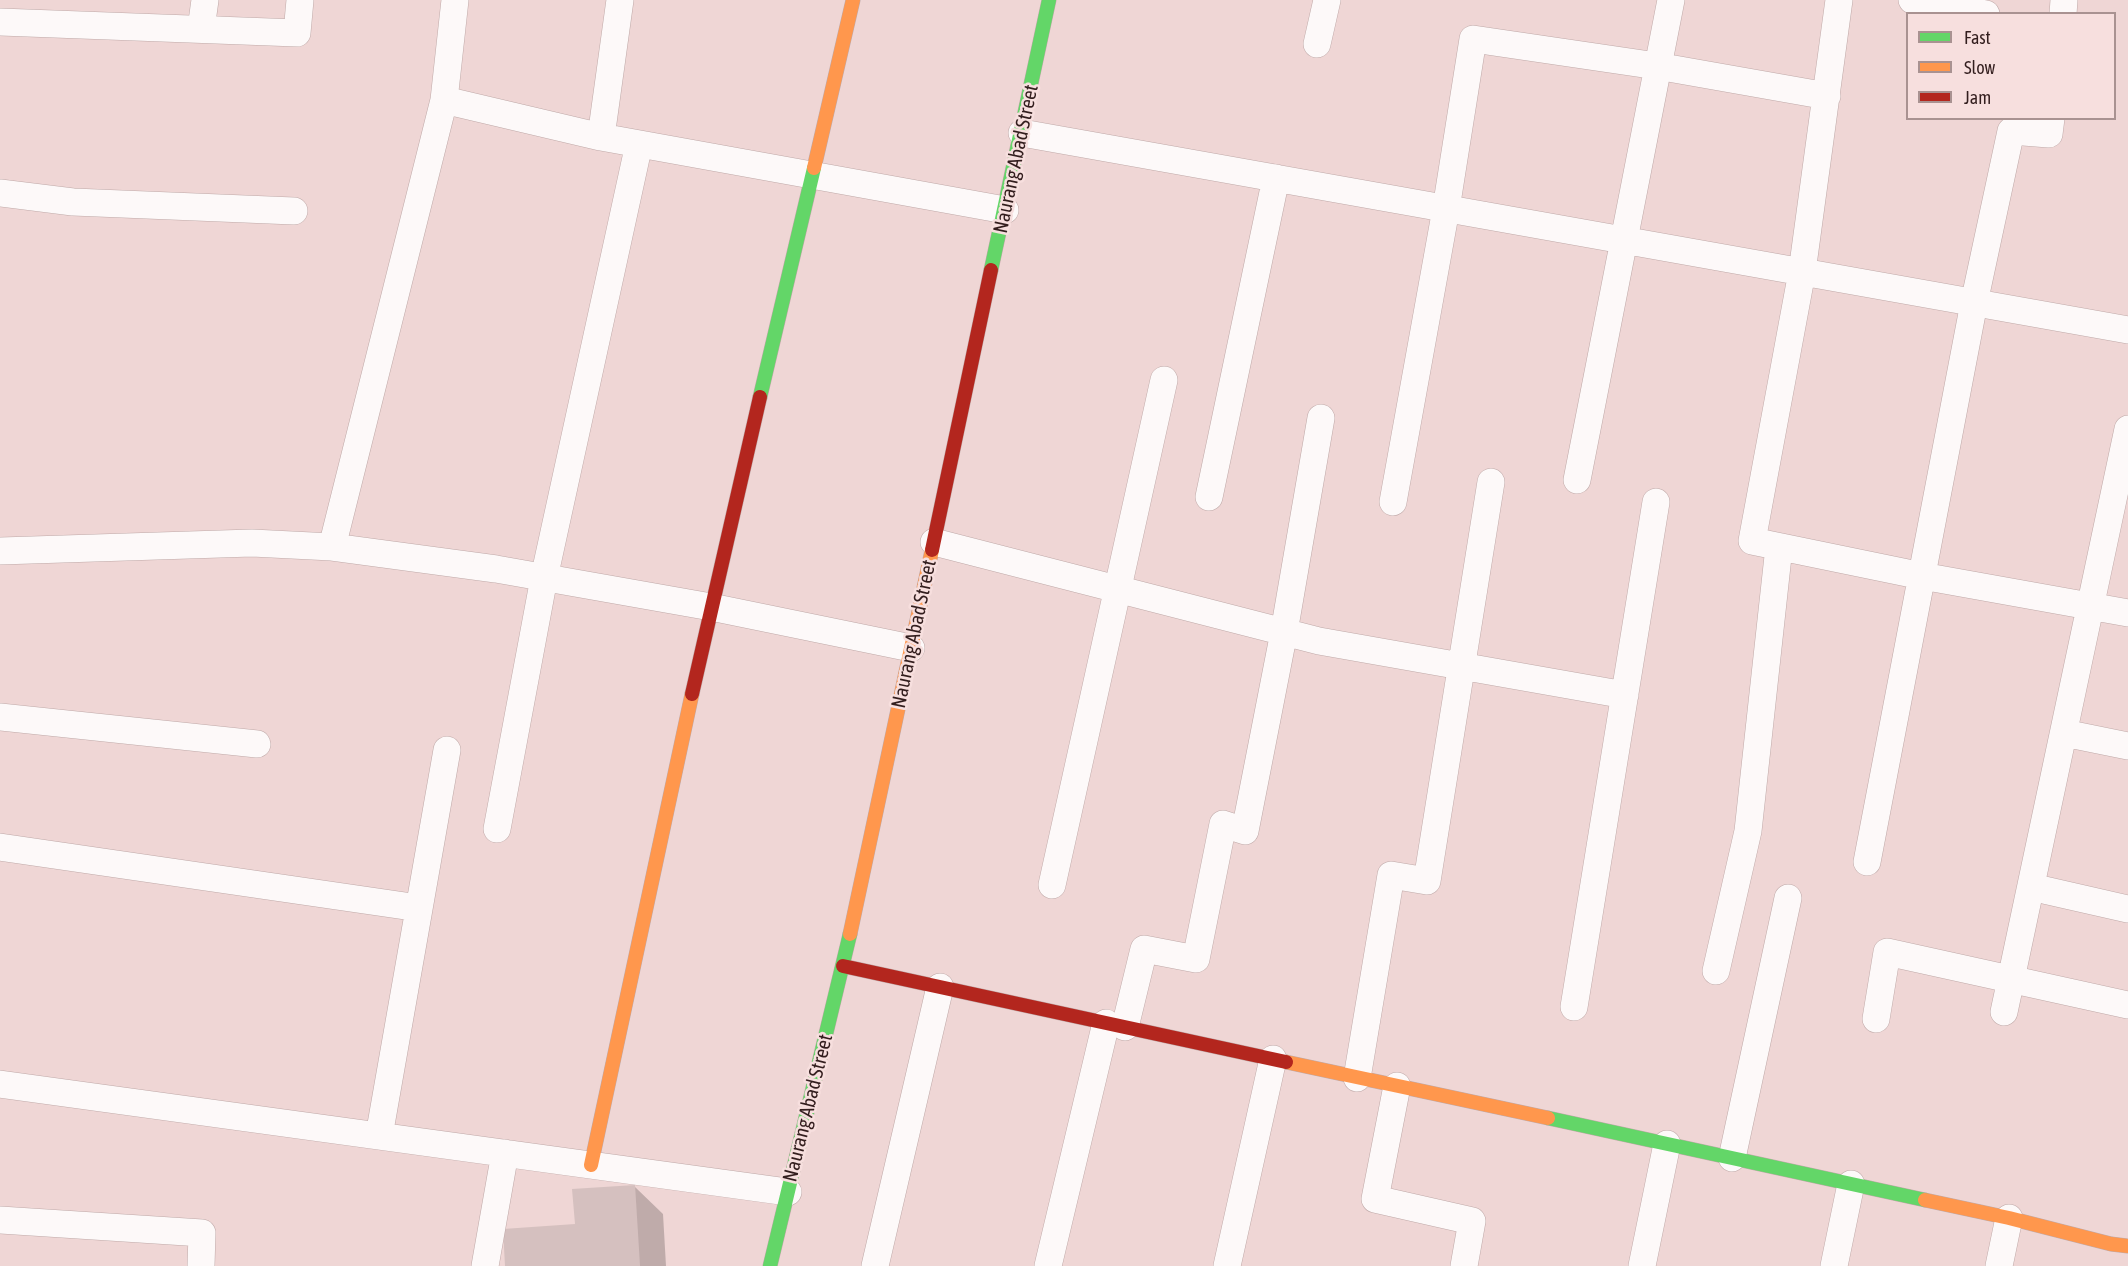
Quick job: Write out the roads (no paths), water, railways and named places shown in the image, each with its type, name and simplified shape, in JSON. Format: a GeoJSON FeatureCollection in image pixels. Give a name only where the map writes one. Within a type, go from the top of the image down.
{"type":"FeatureCollection","features":[{"type":"Feature","properties":{"kind":"street"},"geometry":{"type":"LineString","coordinates":[[201,29],[205,0]]}},
{"type":"Feature","properties":{"kind":"street"},"geometry":{"type":"LineString","coordinates":[[0,22],[39,12],[201,29],[297,33],[300,0]]}},
{"type":"Feature","properties":{"kind":"street"},"geometry":{"type":"LineString","coordinates":[[332,547],[444,100],[455,0]]}},
{"type":"Feature","properties":{"kind":"street"},"geometry":{"type":"LineString","coordinates":[[601,136],[620,0]]}},
{"type":"Feature","properties":{"kind":"street"},"geometry":{"type":"LineString","coordinates":[[591,1165],[711,607],[853,0]]}},
{"type":"Feature","properties":{"kind":"street","name":"Naurang Abad Street"},"geometry":{"type":"LineString","coordinates":[[770,1266],[843,966],[1049,0]]}},
{"type":"Feature","properties":{"kind":"street"},"geometry":{"type":"LineString","coordinates":[[1317,44],[1327,0]]}},
{"type":"Feature","properties":{"kind":"street"},"geometry":{"type":"LineString","coordinates":[[1577,480],[1671,0]]}},
{"type":"Feature","properties":{"kind":"street"},"geometry":{"type":"LineString","coordinates":[[1839,0],[1802,272],[1752,541],[1922,576],[2128,613]]}},
{"type":"Feature","properties":{"kind":"street"},"geometry":{"type":"LineString","coordinates":[[1912,0],[1975,12]]}},
{"type":"Feature","properties":{"kind":"street"},"geometry":{"type":"LineString","coordinates":[[1393,502],[1446,209],[1473,39],[1657,66],[1827,96]]}},
{"type":"Feature","properties":{"kind":"street"},"geometry":{"type":"LineString","coordinates":[[444,100],[639,144],[1005,210]]}},
{"type":"Feature","properties":{"kind":"street"},"geometry":{"type":"LineString","coordinates":[[1867,862],[1974,303],[2011,131],[2049,134],[2051,120]]}},
{"type":"Feature","properties":{"kind":"street"},"geometry":{"type":"LineString","coordinates":[[1022,133],[2128,330]]}},
{"type":"Feature","properties":{"kind":"street"},"geometry":{"type":"LineString","coordinates":[[497,829],[544,578],[639,144]]}},
{"type":"Feature","properties":{"kind":"street"},"geometry":{"type":"LineString","coordinates":[[1209,496],[1276,178]]}},
{"type":"Feature","properties":{"kind":"street"},"geometry":{"type":"LineString","coordinates":[[0,194],[73,202],[294,211]]}},
{"type":"Feature","properties":{"kind":"street"},"geometry":{"type":"LineString","coordinates":[[1052,885],[1164,380]]}},
{"type":"Feature","properties":{"kind":"street"},"geometry":{"type":"LineString","coordinates":[[1048,1266],[1116,1025],[1144,949],[1196,959],[1223,824],[1245,831],[1284,632],[1322,418]]}},
{"type":"Feature","properties":{"kind":"street"},"geometry":{"type":"LineString","coordinates":[[2004,1012],[2128,429]]}},
{"type":"Feature","properties":{"kind":"street"},"geometry":{"type":"LineString","coordinates":[[1357,1078],[1391,875],[1427,881],[1491,482]]}},
{"type":"Feature","properties":{"kind":"street"},"geometry":{"type":"LineString","coordinates":[[1574,1006],[1656,502]]}},
{"type":"Feature","properties":{"kind":"street"},"geometry":{"type":"LineString","coordinates":[[934,542],[1319,641],[1624,695]]}},
{"type":"Feature","properties":{"kind":"street"},"geometry":{"type":"LineString","coordinates":[[0,551],[252,543],[332,547],[496,569],[711,607],[911,648]]}},
{"type":"Feature","properties":{"kind":"street"},"geometry":{"type":"LineString","coordinates":[[1716,971],[1748,831],[1779,547]]}},
{"type":"Feature","properties":{"kind":"street"},"geometry":{"type":"LineString","coordinates":[[0,717],[257,744]]}},
{"type":"Feature","properties":{"kind":"street"},"geometry":{"type":"LineString","coordinates":[[2064,733],[2128,746]]}},
{"type":"Feature","properties":{"kind":"street"},"geometry":{"type":"LineString","coordinates":[[379,1136],[447,750]]}},
{"type":"Feature","properties":{"kind":"street"},"geometry":{"type":"LineString","coordinates":[[0,847],[419,908]]}},
{"type":"Feature","properties":{"kind":"street"},"geometry":{"type":"LineString","coordinates":[[2031,887],[2128,909]]}},
{"type":"Feature","properties":{"kind":"street"},"geometry":{"type":"LineString","coordinates":[[1732,1158],[1788,898]]}},
{"type":"Feature","properties":{"kind":"street"},"geometry":{"type":"LineString","coordinates":[[1876,1019],[1887,952],[2128,1005]]}},
{"type":"Feature","properties":{"kind":"street"},"geometry":{"type":"LineString","coordinates":[[843,966],[2009,1218],[2111,1244],[2128,1246]]}},
{"type":"Feature","properties":{"kind":"street"},"geometry":{"type":"LineString","coordinates":[[875,1266],[940,987]]}},
{"type":"Feature","properties":{"kind":"street"},"geometry":{"type":"LineString","coordinates":[[1227,1266],[1273,1059]]}},
{"type":"Feature","properties":{"kind":"street"},"geometry":{"type":"LineString","coordinates":[[0,1084],[788,1192]]}},
{"type":"Feature","properties":{"kind":"street"},"geometry":{"type":"LineString","coordinates":[[1397,1086],[1375,1199],[1472,1221],[1464,1266]]}},
{"type":"Feature","properties":{"kind":"street"},"geometry":{"type":"LineString","coordinates":[[1642,1266],[1667,1144]]}},
{"type":"Feature","properties":{"kind":"street"},"geometry":{"type":"LineString","coordinates":[[485,1266],[505,1153]]}},
{"type":"Feature","properties":{"kind":"street"},"geometry":{"type":"LineString","coordinates":[[1834,1266],[1851,1184]]}},
{"type":"Feature","properties":{"kind":"street"},"geometry":{"type":"LineString","coordinates":[[2000,1266],[2009,1218]]}},
{"type":"Feature","properties":{"kind":"street"},"geometry":{"type":"LineString","coordinates":[[0,1220],[202,1233],[201,1266]]}}]}
